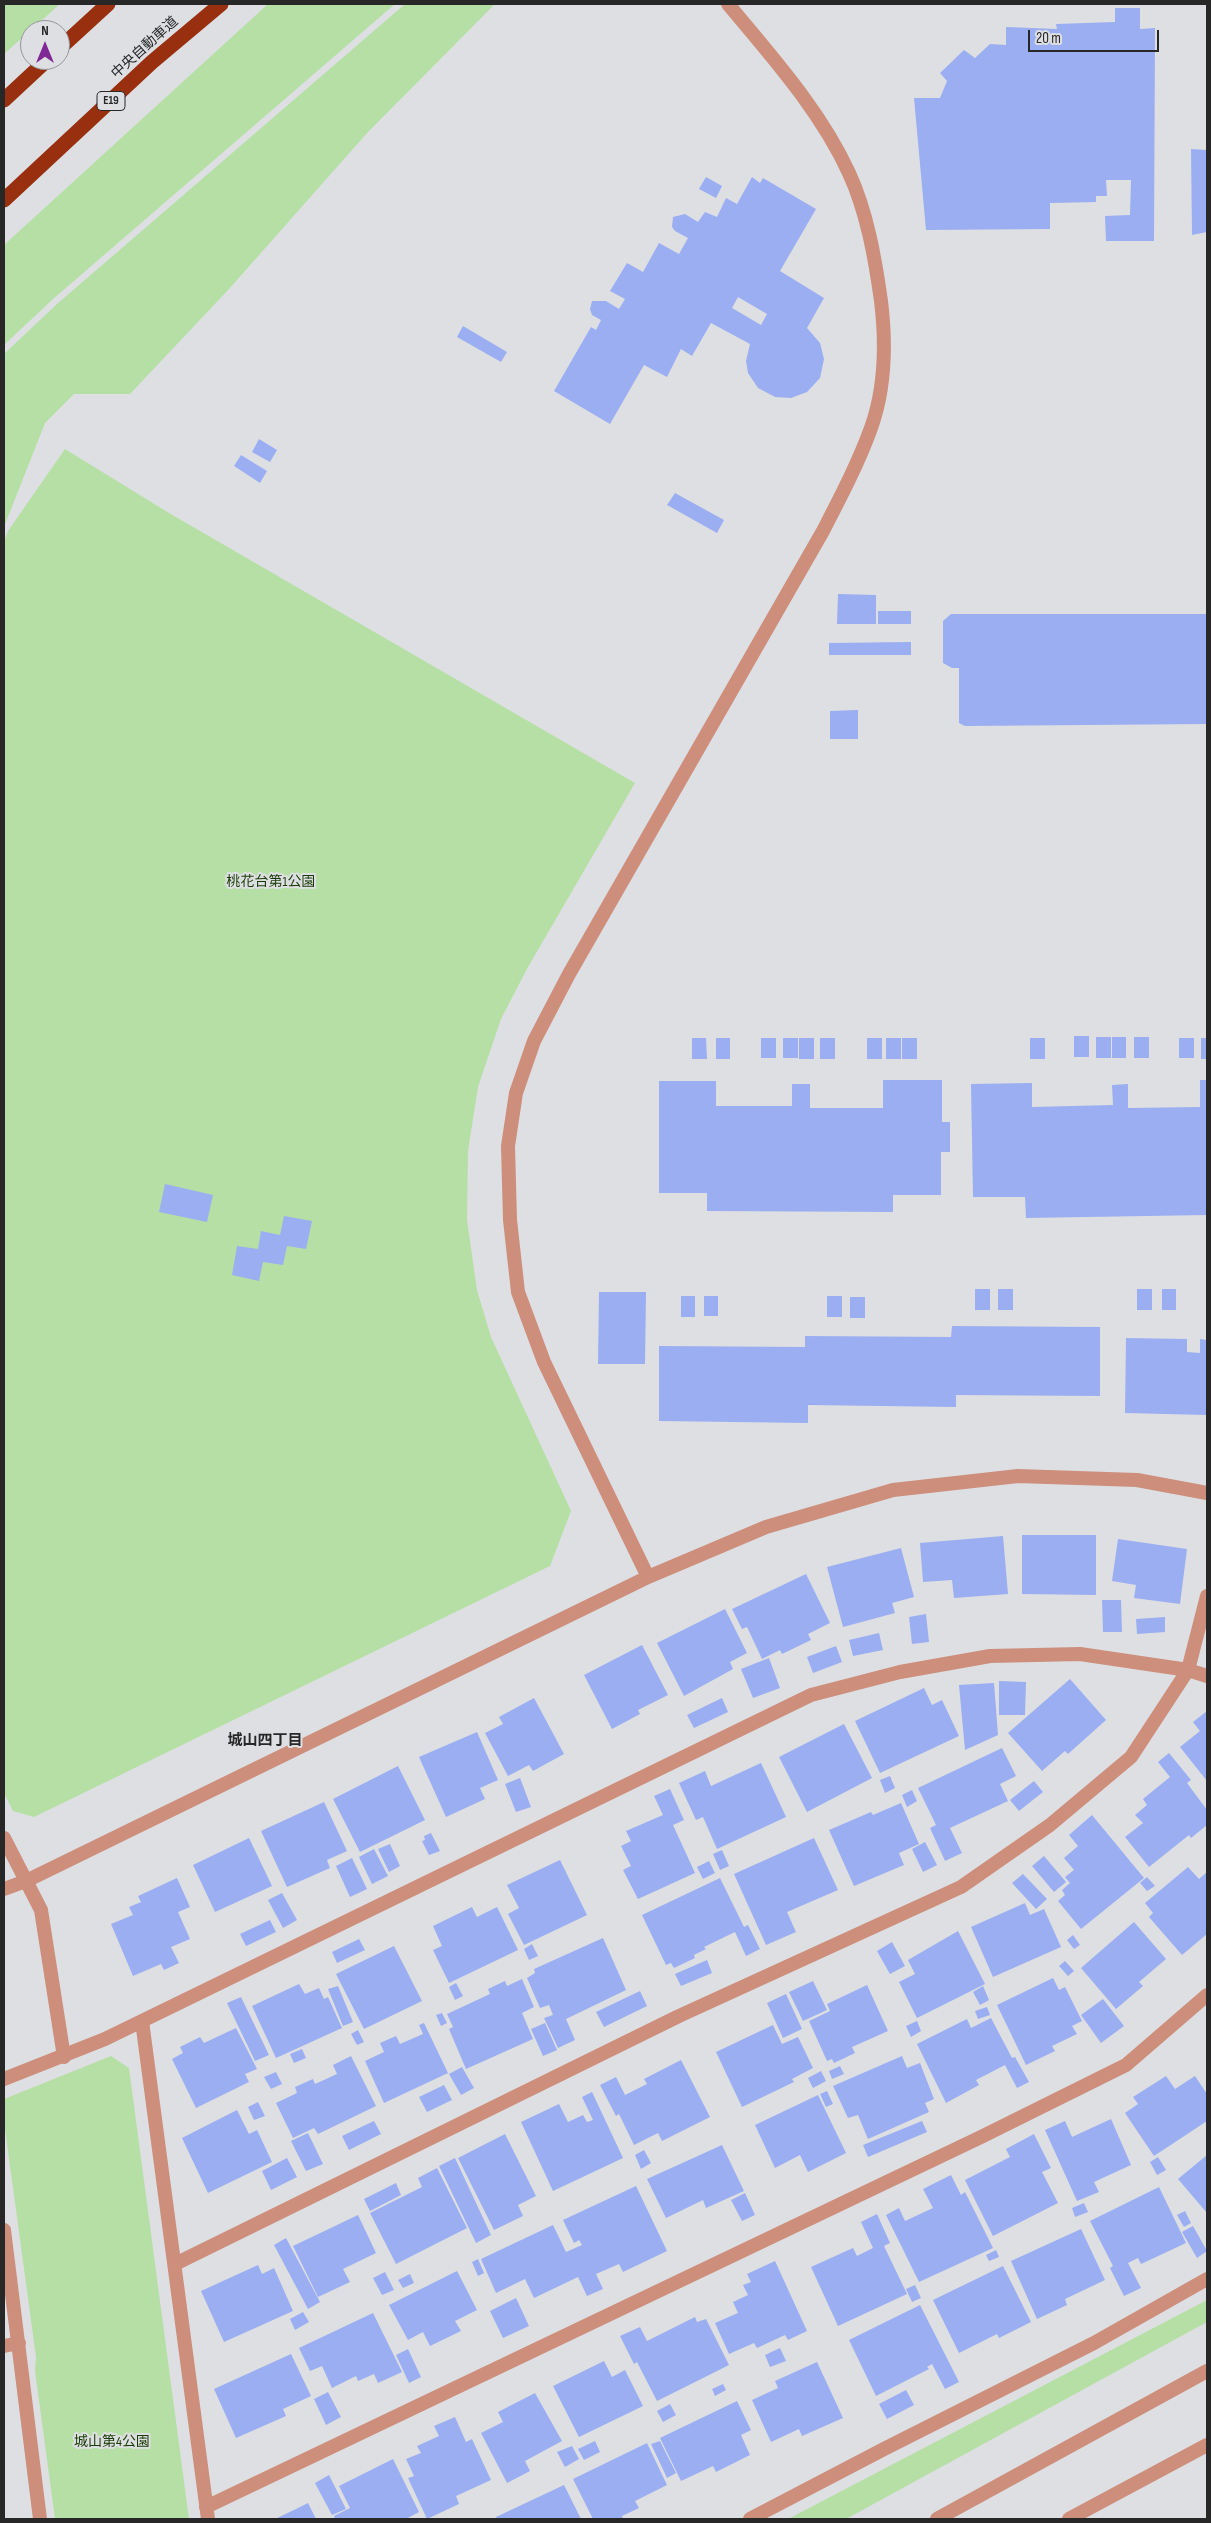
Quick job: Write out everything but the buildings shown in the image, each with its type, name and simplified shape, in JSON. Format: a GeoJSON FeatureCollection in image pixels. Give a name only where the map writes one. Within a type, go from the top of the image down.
{"type":"FeatureCollection","features":[{"type":"Feature","properties":{"kind":"highway"},"geometry":{"type":"LineString","coordinates":[[70,39],[108,4]]}},
{"type":"Feature","properties":{"kind":"highway","name":"中央自動車道"},"geometry":{"type":"LineString","coordinates":[[4,200],[152,62],[221,4]]}},
{"type":"Feature","properties":{"kind":"highway"},"geometry":{"type":"LineString","coordinates":[[4,100],[36,70]]}},
{"type":"Feature","properties":{"kind":"street"},"geometry":{"type":"LineString","coordinates":[[648,1577],[544,1362],[518,1292],[510,1220],[508,1146],[516,1093],[534,1041],[569,974],[828,523],[872,427],[881,379],[884,328],[877,274],[867,223],[850,173],[825,129],[798,90],[728,4]]}},
{"type":"Feature","properties":{"kind":"street"},"geometry":{"type":"LineString","coordinates":[[4,1889],[26,1881],[648,1577],[766,1527],[894,1490],[1018,1476],[1137,1480],[1207,1493]]}},
{"type":"Feature","properties":{"kind":"street"},"geometry":{"type":"LineString","coordinates":[[175,2264],[679,2016],[961,1887],[1050,1825],[1131,1757],[1188,1670],[1207,1596]]}},
{"type":"Feature","properties":{"kind":"street"},"geometry":{"type":"LineString","coordinates":[[4,2079],[64,2057],[142,2020],[811,1695],[900,1672],[990,1656],[1080,1654],[1188,1670],[1207,1676]]}},
{"type":"Feature","properties":{"kind":"street"},"geometry":{"type":"LineString","coordinates":[[4,1838],[41,1910],[64,2057]]}},
{"type":"Feature","properties":{"kind":"street"},"geometry":{"type":"LineString","coordinates":[[142,2020],[207,2513],[1126,2065],[1207,1995]]}},
{"type":"Feature","properties":{"kind":"street"},"geometry":{"type":"LineString","coordinates":[[4,2230],[40,2519]]}},
{"type":"Feature","properties":{"kind":"street"},"geometry":{"type":"LineString","coordinates":[[750,2519],[884,2448],[1094,2343],[1207,2279]]}},
{"type":"Feature","properties":{"kind":"street"},"geometry":{"type":"LineString","coordinates":[[4,2346],[19,2343]]}},
{"type":"Feature","properties":{"kind":"street"},"geometry":{"type":"LineString","coordinates":[[937,2519],[1207,2371]]}},
{"type":"Feature","properties":{"kind":"street"},"geometry":{"type":"LineString","coordinates":[[1069,2519],[1207,2445]]}},
{"type":"Feature","properties":{"kind":"green space"},"geometry":{"type":"Polygon","coordinates":[[[4,4],[60,4],[42,20],[20,20],[20,40],[4,54],[4,4]]]}},
{"type":"Feature","properties":{"kind":"green space"},"geometry":{"type":"Polygon","coordinates":[[[268,4],[395,4],[53,299],[4,345],[4,245],[268,4]]]}},
{"type":"Feature","properties":{"kind":"green space"},"geometry":{"type":"Polygon","coordinates":[[[405,4],[495,4],[368,132],[229,289],[130,394],[74,394],[45,423],[4,527],[4,354],[57,304],[405,4]]]}},
{"type":"Feature","properties":{"kind":"green space","name":"桃花台第1公園"},"geometry":{"type":"Polygon","coordinates":[[[65,449],[169,513],[635,783],[528,967],[501,1019],[478,1087],[468,1151],[467,1220],[477,1290],[491,1337],[571,1511],[550,1566],[34,1817],[13,1811],[4,1793],[4,542],[8,531],[65,449]]]}},
{"type":"Feature","properties":{"kind":"green space","name":"城山第4公園"},"geometry":{"type":"Polygon","coordinates":[[[111,2056],[129,2068],[189,2519],[55,2519],[35,2371],[36,2357],[4,2122],[4,2099],[111,2056]]]}},
{"type":"Feature","properties":{"kind":"green space"},"geometry":{"type":"Polygon","coordinates":[[[1207,2300],[1207,2322],[846,2519],[788,2519],[1207,2300]]]}},
{"type":"Feature","properties":{"kind":"district","name":"城山四丁目"},"geometry":{"type":"Point","coordinates":[265,1741]}}]}
